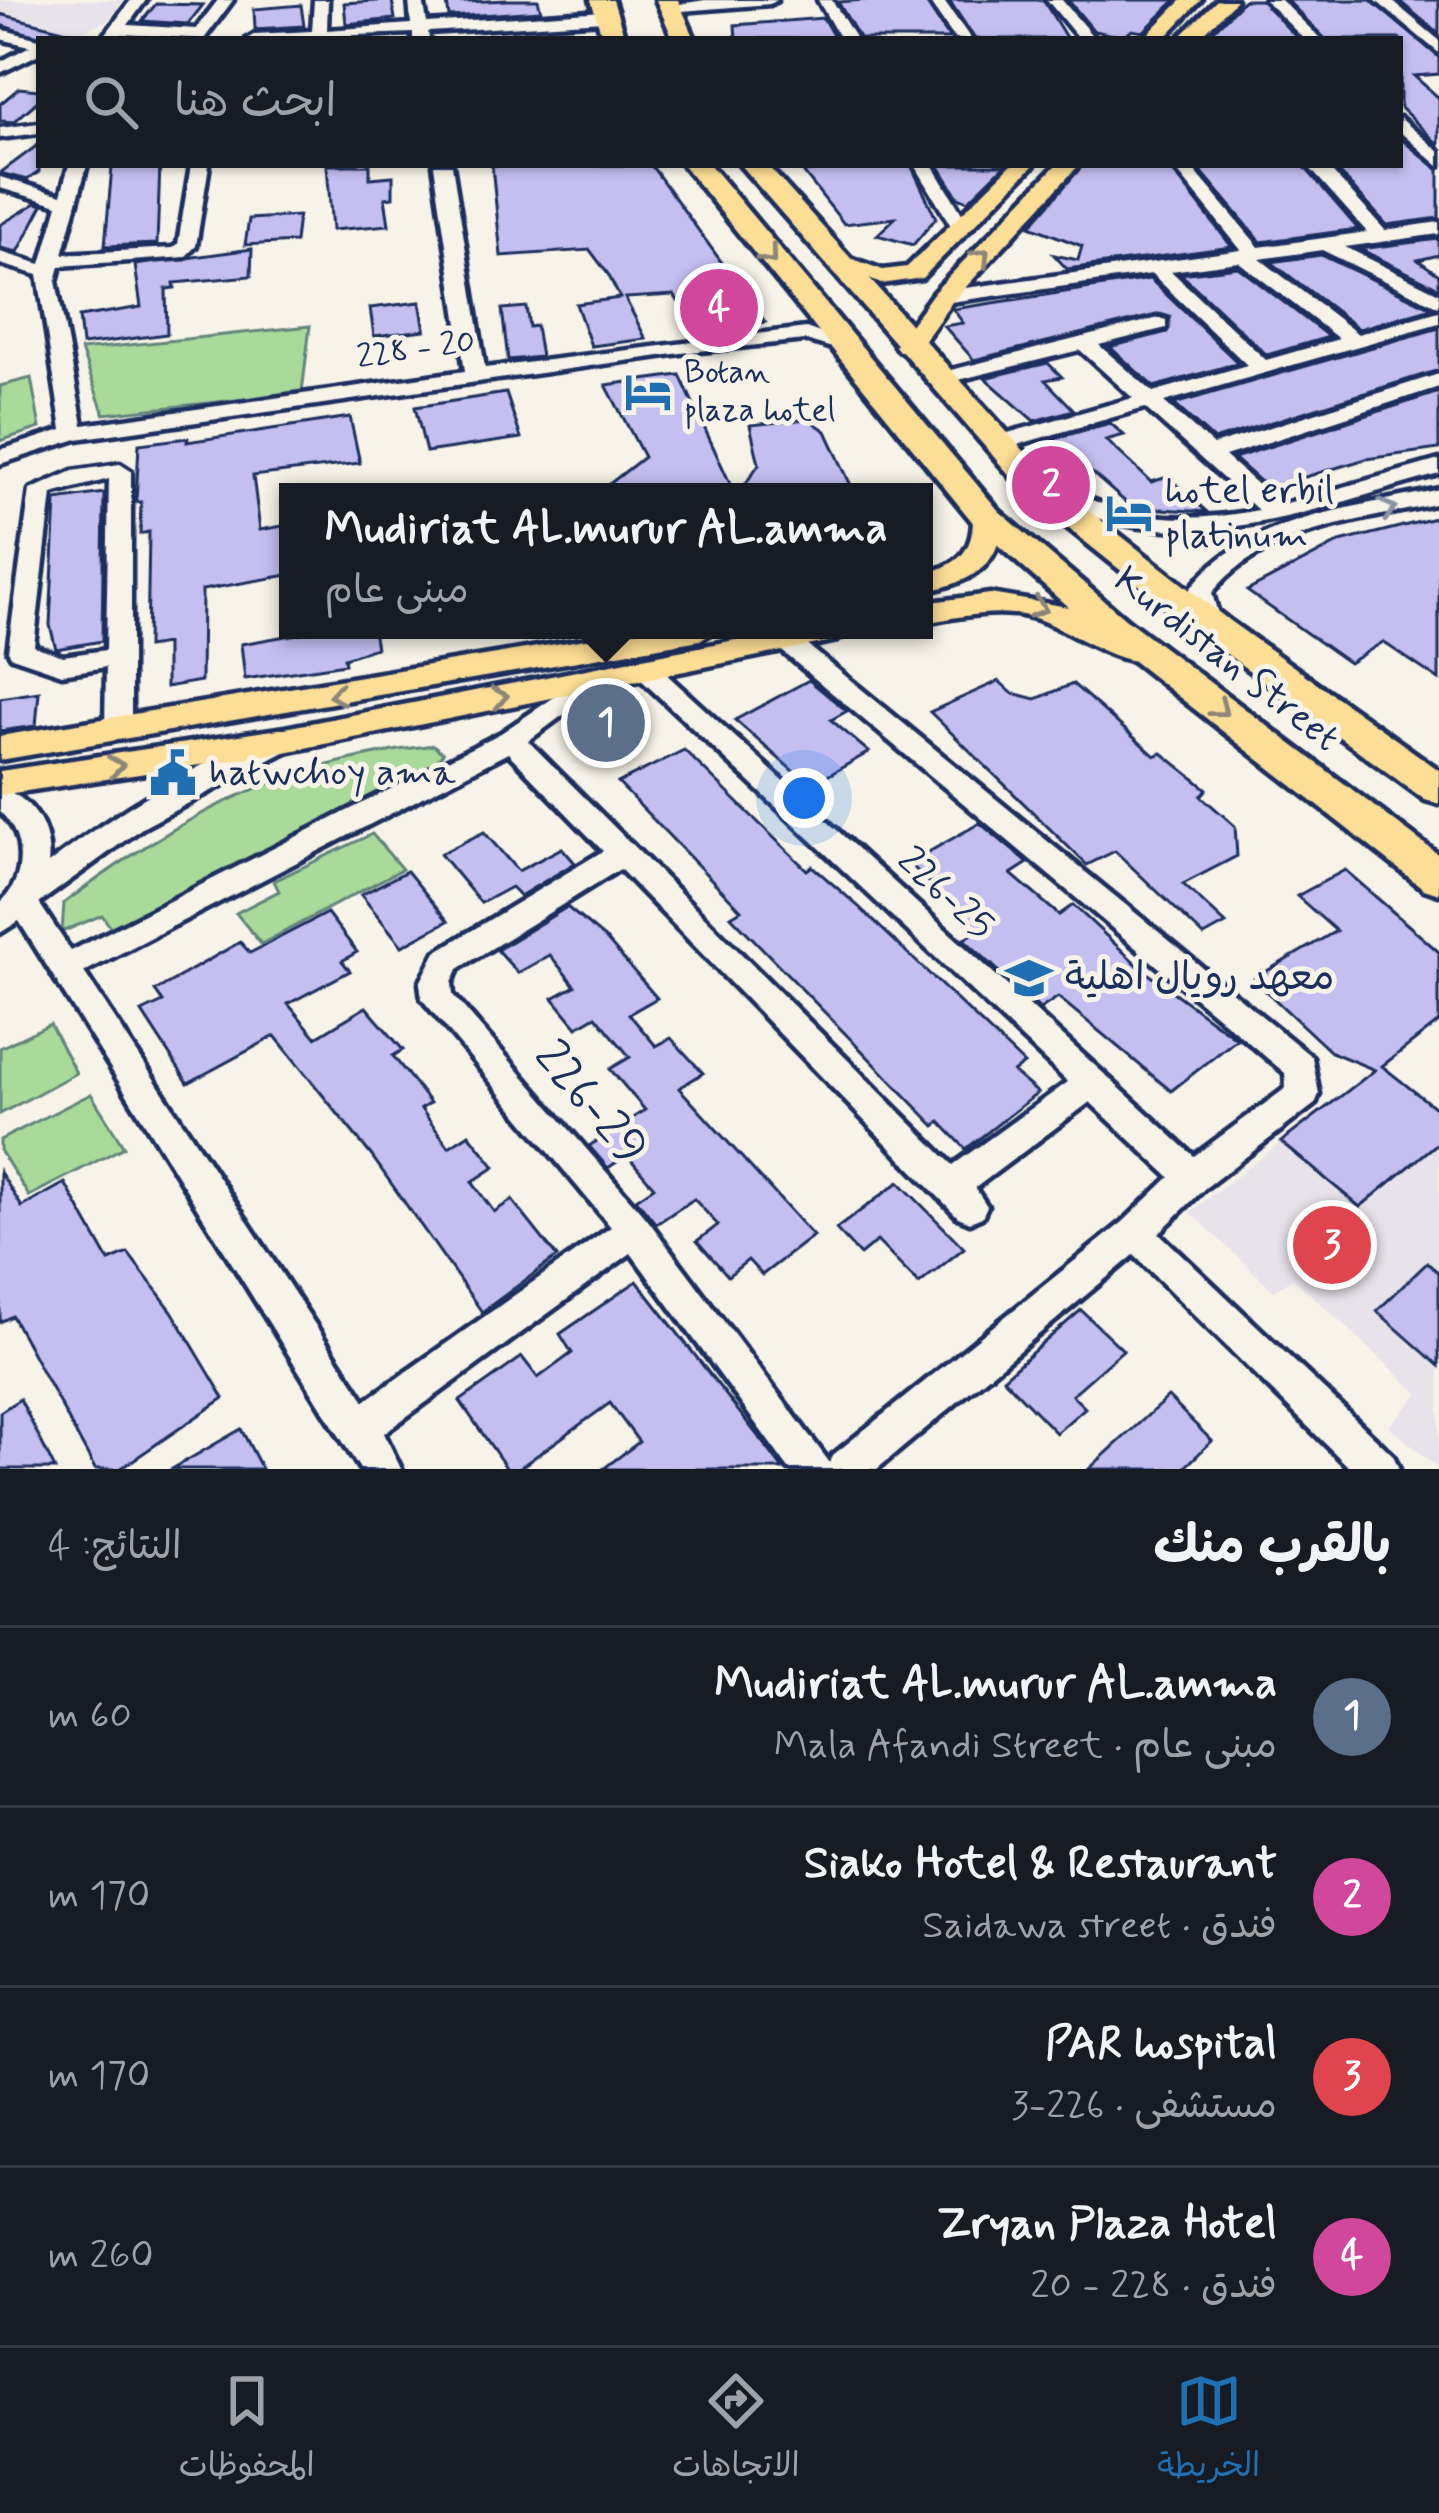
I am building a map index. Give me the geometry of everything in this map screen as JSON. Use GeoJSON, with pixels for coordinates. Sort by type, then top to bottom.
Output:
{"type":"FeatureCollection","features":[{"type":"Feature","properties":{"kind":"highway"},"geometry":{"type":"LineString","coordinates":[[625,0],[636,36]]}},
{"type":"Feature","properties":{"kind":"highway"},"geometry":{"type":"LineString","coordinates":[[645,0],[660,36]]}},
{"type":"Feature","properties":{"kind":"highway"},"geometry":{"type":"LineString","coordinates":[[668,3],[683,36]]}},
{"type":"Feature","properties":{"kind":"highway","name":"Kurdistan Street"},"geometry":{"type":"LineString","coordinates":[[698,168],[988,518],[1162,665],[1439,878]]}},
{"type":"Feature","properties":{"kind":"highway","name":"Kurdistan Street"},"geometry":{"type":"LineString","coordinates":[[755,168],[908,346],[1039,488],[1207,621],[1439,790]]}},
{"type":"Feature","properties":{"kind":"main road"},"geometry":{"type":"LineString","coordinates":[[1156,36],[1192,0]]}},
{"type":"Feature","properties":{"kind":"main road"},"geometry":{"type":"LineString","coordinates":[[1195,36],[1227,0]]}},
{"type":"Feature","properties":{"kind":"main road"},"geometry":{"type":"LineString","coordinates":[[836,260],[874,275],[908,275],[1020,168]]}},
{"type":"Feature","properties":{"kind":"main road"},"geometry":{"type":"LineString","coordinates":[[908,346],[943,296],[1065,168]]}},
{"type":"Feature","properties":{"kind":"main road"},"geometry":{"type":"LineString","coordinates":[[933,581],[956,576],[978,563],[988,546],[988,518]]}},
{"type":"Feature","properties":{"kind":"main road"},"geometry":{"type":"LineString","coordinates":[[933,611],[1000,600],[1036,605],[1162,665]]}},
{"type":"Feature","properties":{"kind":"main road"},"geometry":{"type":"LineString","coordinates":[[0,748],[702,639],[789,639]]}},
{"type":"Feature","properties":{"kind":"main road"},"geometry":{"type":"LineString","coordinates":[[0,783],[285,740],[596,678],[644,668],[702,639]]}},
{"type":"Feature","properties":{"kind":"street"},"geometry":{"type":"LineString","coordinates":[[114,34],[139,0]]}},
{"type":"Feature","properties":{"kind":"street"},"geometry":{"type":"LineString","coordinates":[[114,34],[198,36],[230,0]]}},
{"type":"Feature","properties":{"kind":"street"},"geometry":{"type":"LineString","coordinates":[[230,0],[239,36]]}},
{"type":"Feature","properties":{"kind":"street"},"geometry":{"type":"LineString","coordinates":[[319,35],[321,0]]}},
{"type":"Feature","properties":{"kind":"street"},"geometry":{"type":"LineString","coordinates":[[416,0],[420,34]]}},
{"type":"Feature","properties":{"kind":"street"},"geometry":{"type":"LineString","coordinates":[[668,3],[770,0]]}},
{"type":"Feature","properties":{"kind":"street"},"geometry":{"type":"LineString","coordinates":[[825,0],[846,36]]}},
{"type":"Feature","properties":{"kind":"street"},"geometry":{"type":"LineString","coordinates":[[935,0],[961,36]]}},
{"type":"Feature","properties":{"kind":"street"},"geometry":{"type":"LineString","coordinates":[[1054,0],[1084,36]]}},
{"type":"Feature","properties":{"kind":"street"},"geometry":{"type":"LineString","coordinates":[[1272,0],[1309,36]]}},
{"type":"Feature","properties":{"kind":"street"},"geometry":{"type":"LineString","coordinates":[[1382,0],[1439,48]]}},
{"type":"Feature","properties":{"kind":"street"},"geometry":{"type":"LineString","coordinates":[[303,36],[420,34],[603,8]]}},
{"type":"Feature","properties":{"kind":"street"},"geometry":{"type":"LineString","coordinates":[[0,34],[36,45]]}},
{"type":"Feature","properties":{"kind":"street"},"geometry":{"type":"LineString","coordinates":[[0,68],[36,48]]}},
{"type":"Feature","properties":{"kind":"street"},"geometry":{"type":"LineString","coordinates":[[1403,126],[1439,161]]}},
{"type":"Feature","properties":{"kind":"street"},"geometry":{"type":"LineString","coordinates":[[0,133],[36,128]]}},
{"type":"Feature","properties":{"kind":"street"},"geometry":{"type":"LineString","coordinates":[[74,433],[48,267],[77,168]]}},
{"type":"Feature","properties":{"kind":"street"},"geometry":{"type":"LineString","coordinates":[[0,258],[48,267],[178,253],[187,246],[200,168]]}},
{"type":"Feature","properties":{"kind":"street"},"geometry":{"type":"LineString","coordinates":[[443,168],[476,375]]}},
{"type":"Feature","properties":{"kind":"street"},"geometry":{"type":"LineString","coordinates":[[926,168],[962,227]]}},
{"type":"Feature","properties":{"kind":"street"},"geometry":{"type":"LineString","coordinates":[[1183,168],[1250,255],[1356,342]]}},
{"type":"Feature","properties":{"kind":"street"},"geometry":{"type":"LineString","coordinates":[[1319,168],[1381,237]]}},
{"type":"Feature","properties":{"kind":"street"},"geometry":{"type":"LineString","coordinates":[[0,182],[66,202]]}},
{"type":"Feature","properties":{"kind":"street"},"geometry":{"type":"LineString","coordinates":[[943,296],[1439,228]]}},
{"type":"Feature","properties":{"kind":"street"},"geometry":{"type":"LineString","coordinates":[[1327,245],[1439,301]]}},
{"type":"Feature","properties":{"kind":"street"},"geometry":{"type":"LineString","coordinates":[[1156,267],[1263,369]]}},
{"type":"Feature","properties":{"kind":"street"},"geometry":{"type":"LineString","coordinates":[[998,443],[1439,317]]}},
{"type":"Feature","properties":{"kind":"street"},"geometry":{"type":"LineString","coordinates":[[938,379],[1159,323]]}},
{"type":"Feature","properties":{"kind":"street","name":"228 - 20"},"geometry":{"type":"LineString","coordinates":[[0,457],[74,433],[476,375],[796,335],[821,335],[843,345]]}},
{"type":"Feature","properties":{"kind":"street"},"geometry":{"type":"LineString","coordinates":[[1085,343],[1209,454],[1281,538]]}},
{"type":"Feature","properties":{"kind":"street"},"geometry":{"type":"LineString","coordinates":[[1209,454],[1439,380]]}},
{"type":"Feature","properties":{"kind":"street"},"geometry":{"type":"LineString","coordinates":[[1039,488],[1112,514],[1167,525],[1263,512],[1439,467]]}},
{"type":"Feature","properties":{"kind":"street"},"geometry":{"type":"LineString","coordinates":[[118,657],[62,665],[21,651],[41,490],[81,476],[120,471],[118,730]]}},
{"type":"Feature","properties":{"kind":"street"},"geometry":{"type":"LineString","coordinates":[[1207,621],[1200,592],[1226,558],[1281,538],[1439,496]]}},
{"type":"Feature","properties":{"kind":"street"},"geometry":{"type":"LineString","coordinates":[[784,640],[1301,1067],[1303,1094],[1192,1177],[1135,1233],[847,1469]]}},
{"type":"Feature","properties":{"kind":"street","name":"226-25"},"geometry":{"type":"LineString","coordinates":[[644,668],[1192,1177]]}},
{"type":"Feature","properties":{"kind":"street"},"geometry":{"type":"LineString","coordinates":[[65,968],[511,740],[596,678]]}},
{"type":"Feature","properties":{"kind":"street"},"geometry":{"type":"LineString","coordinates":[[11,911],[78,853],[181,788],[285,740]]}},
{"type":"Feature","properties":{"kind":"street"},"geometry":{"type":"LineString","coordinates":[[511,740],[960,1196],[1091,1083]]}},
{"type":"Feature","properties":{"kind":"street"},"geometry":{"type":"LineString","coordinates":[[0,798],[20,810],[37,846],[37,865],[11,911]]}},
{"type":"Feature","properties":{"kind":"street","name":"226-29"},"geometry":{"type":"LineString","coordinates":[[622,853],[447,961],[436,983],[438,999],[635,1230],[813,1469]]}},
{"type":"Feature","properties":{"kind":"street"},"geometry":{"type":"LineString","coordinates":[[11,911],[65,968],[360,1426],[381,1469]]}},
{"type":"Feature","properties":{"kind":"street"},"geometry":{"type":"LineString","coordinates":[[360,1426],[635,1230]]}},
{"type":"Feature","properties":{"kind":"street"},"geometry":{"type":"LineString","coordinates":[[1135,1233],[1378,1469]]}},
{"type":"Feature","properties":{"kind":"shaded area"},"geometry":{"type":"Polygon","coordinates":[[[0,0],[124,0],[109,20],[71,36],[0,27],[0,0]]]}},
{"type":"Feature","properties":{"kind":"shaded area"},"geometry":{"type":"Polygon","coordinates":[[[1381,1065],[1439,1111],[1439,1469],[1389,1426],[1419,1394],[1293,1278],[1274,1291],[1190,1212],[1381,1065]]]}},
{"type":"Feature","properties":{"kind":"green space"},"geometry":{"type":"Polygon","coordinates":[[[310,326],[302,393],[104,414],[81,350],[310,326]]]}},
{"type":"Feature","properties":{"kind":"green space"},"geometry":{"type":"Polygon","coordinates":[[[31,378],[40,428],[0,441],[0,386],[31,378]]]}},
{"type":"Feature","properties":{"kind":"green space"},"geometry":{"type":"Polygon","coordinates":[[[433,745],[443,753],[432,768],[114,932],[102,915],[62,932],[64,903],[195,817],[280,779],[326,765],[433,745]]]}},
{"type":"Feature","properties":{"kind":"green space"},"geometry":{"type":"Polygon","coordinates":[[[372,834],[402,869],[261,944],[236,913],[279,891],[274,881],[372,834]]]}},
{"type":"Feature","properties":{"kind":"green space"},"geometry":{"type":"Polygon","coordinates":[[[50,1024],[76,1073],[0,1114],[0,1048],[50,1024]]]}},
{"type":"Feature","properties":{"kind":"green space"},"geometry":{"type":"Polygon","coordinates":[[[91,1094],[124,1147],[29,1196],[0,1150],[0,1140],[91,1094]]]}},
{"type":"Feature","properties":{"kind":"building"},"geometry":{"type":"Polygon","coordinates":[[[392,0],[395,19],[346,24],[344,3],[392,0]]]}},
{"type":"Feature","properties":{"kind":"building"},"geometry":{"type":"Polygon","coordinates":[[[538,0],[541,11],[449,17],[447,3],[538,0]]]}},
{"type":"Feature","properties":{"kind":"building"},"geometry":{"type":"Polygon","coordinates":[[[924,0],[948,36],[858,36],[838,2],[924,0]]]}},
{"type":"Feature","properties":{"kind":"building"},"geometry":{"type":"Polygon","coordinates":[[[949,0],[1043,0],[1065,36],[973,36],[949,0]]]}},
{"type":"Feature","properties":{"kind":"building"},"geometry":{"type":"Polygon","coordinates":[[[1068,0],[1176,0],[1143,32],[1132,30],[1119,36],[1094,31],[1068,0]]]}},
{"type":"Feature","properties":{"kind":"building"},"geometry":{"type":"Polygon","coordinates":[[[1244,0],[1261,0],[1295,36],[1208,36],[1244,0]]]}},
{"type":"Feature","properties":{"kind":"building"},"geometry":{"type":"Polygon","coordinates":[[[1287,0],[1371,0],[1439,57],[1439,74],[1414,76],[1439,98],[1439,145],[1403,110],[1403,36],[1322,36],[1287,0]]]}},
{"type":"Feature","properties":{"kind":"building"},"geometry":{"type":"Polygon","coordinates":[[[1398,0],[1439,0],[1439,34],[1398,0]]]}},
{"type":"Feature","properties":{"kind":"building"},"geometry":{"type":"Polygon","coordinates":[[[156,4],[203,5],[188,24],[142,21],[156,4]]]}},
{"type":"Feature","properties":{"kind":"building"},"geometry":{"type":"Polygon","coordinates":[[[301,5],[304,26],[255,29],[254,9],[301,5]]]}},
{"type":"Feature","properties":{"kind":"building"},"geometry":{"type":"Polygon","coordinates":[[[0,14],[67,31],[36,36],[0,25],[0,14]]]}},
{"type":"Feature","properties":{"kind":"building"},"geometry":{"type":"Polygon","coordinates":[[[823,18],[833,36],[736,36],[735,25],[823,18]]]}},
{"type":"Feature","properties":{"kind":"building"},"geometry":{"type":"Polygon","coordinates":[[[19,88],[36,90],[36,103],[14,122],[0,121],[0,104],[19,88]]]}},
{"type":"Feature","properties":{"kind":"building"},"geometry":{"type":"Polygon","coordinates":[[[1403,140],[1439,170],[1439,218],[1387,225],[1335,168],[1403,168],[1403,140]]]}},
{"type":"Feature","properties":{"kind":"building"},"geometry":{"type":"Polygon","coordinates":[[[36,146],[39,172],[27,180],[0,173],[36,146]]]}},
{"type":"Feature","properties":{"kind":"building"},"geometry":{"type":"Polygon","coordinates":[[[112,168],[160,168],[157,244],[105,246],[112,168]]]}},
{"type":"Feature","properties":{"kind":"building"},"geometry":{"type":"Polygon","coordinates":[[[327,168],[370,168],[370,178],[393,176],[393,197],[385,198],[389,225],[332,230],[327,168]]]}},
{"type":"Feature","properties":{"kind":"building"},"geometry":{"type":"Polygon","coordinates":[[[492,168],[653,168],[765,322],[700,334],[674,295],[625,298],[646,339],[591,346],[576,304],[620,298],[590,250],[501,256],[492,168]]]}},
{"type":"Feature","properties":{"kind":"building"},"geometry":{"type":"Polygon","coordinates":[[[912,168],[936,218],[913,245],[877,235],[895,218],[844,224],[803,172],[912,168]]]}},
{"type":"Feature","properties":{"kind":"building"},"geometry":{"type":"Polygon","coordinates":[[[940,168],[1002,168],[968,201],[958,197],[940,168]]]}},
{"type":"Feature","properties":{"kind":"building"},"geometry":{"type":"Polygon","coordinates":[[[1080,168],[1170,168],[1232,247],[1067,269],[1054,255],[1078,260],[1082,246],[1030,226],[1080,168]]]}},
{"type":"Feature","properties":{"kind":"building"},"geometry":{"type":"Polygon","coordinates":[[[1199,168],[1306,168],[1358,229],[1261,242],[1199,168]]]}},
{"type":"Feature","properties":{"kind":"building"},"geometry":{"type":"Polygon","coordinates":[[[36,203],[43,205],[18,252],[0,248],[0,225],[36,203]]]}},
{"type":"Feature","properties":{"kind":"building"},"geometry":{"type":"Polygon","coordinates":[[[298,216],[295,242],[245,245],[249,219],[298,216]]]}},
{"type":"Feature","properties":{"kind":"building"},"geometry":{"type":"Polygon","coordinates":[[[1439,239],[1439,255],[1418,260],[1439,275],[1439,288],[1360,249],[1439,239]]]}},
{"type":"Feature","properties":{"kind":"building"},"geometry":{"type":"Polygon","coordinates":[[[252,249],[251,276],[174,283],[175,288],[166,289],[167,334],[82,345],[79,317],[141,307],[135,265],[252,249]]]}},
{"type":"Feature","properties":{"kind":"building"},"geometry":{"type":"Polygon","coordinates":[[[1321,255],[1432,308],[1359,329],[1271,262],[1321,255]]]}},
{"type":"Feature","properties":{"kind":"building"},"geometry":{"type":"Polygon","coordinates":[[[1238,267],[1329,337],[1267,355],[1181,274],[1238,267]]]}},
{"type":"Feature","properties":{"kind":"building"},"geometry":{"type":"Polygon","coordinates":[[[1150,279],[1238,363],[1154,387],[1110,347],[1167,332],[1170,317],[1160,314],[974,360],[944,326],[963,323],[953,309],[1150,279]]]}},
{"type":"Feature","properties":{"kind":"building"},"geometry":{"type":"Polygon","coordinates":[[[420,302],[425,330],[374,336],[370,308],[420,302]]]}},
{"type":"Feature","properties":{"kind":"building"},"geometry":{"type":"Polygon","coordinates":[[[526,307],[529,327],[536,326],[541,357],[508,360],[502,309],[526,307]]]}},
{"type":"Feature","properties":{"kind":"building"},"geometry":{"type":"Polygon","coordinates":[[[1439,328],[1439,370],[1214,440],[1174,404],[1439,328]]]}},
{"type":"Feature","properties":{"kind":"building"},"geometry":{"type":"Polygon","coordinates":[[[1048,363],[1062,377],[1045,380],[1074,410],[1034,421],[985,378],[1048,363]]]}},
{"type":"Feature","properties":{"kind":"building"},"geometry":{"type":"Polygon","coordinates":[[[680,375],[730,483],[611,483],[644,457],[606,385],[680,375]]]}},
{"type":"Feature","properties":{"kind":"building"},"geometry":{"type":"Polygon","coordinates":[[[1439,392],[1439,449],[1366,459],[1268,488],[1234,458],[1439,392]]]}},
{"type":"Feature","properties":{"kind":"building"},"geometry":{"type":"Polygon","coordinates":[[[506,393],[521,438],[426,452],[415,407],[506,393]]]}},
{"type":"Feature","properties":{"kind":"building"},"geometry":{"type":"Polygon","coordinates":[[[350,417],[360,463],[253,476],[260,530],[279,527],[279,577],[202,590],[201,681],[166,687],[166,644],[147,647],[149,532],[140,534],[141,502],[136,502],[139,444],[188,438],[187,442],[350,417]]]}},
{"type":"Feature","properties":{"kind":"building"},"geometry":{"type":"Polygon","coordinates":[[[808,419],[826,431],[850,483],[746,483],[759,464],[750,425],[808,419]]]}},
{"type":"Feature","properties":{"kind":"building"},"geometry":{"type":"Polygon","coordinates":[[[1110,423],[1124,435],[1106,440],[1151,482],[1168,477],[1207,512],[1131,507],[1053,439],[1110,423]]]}},
{"type":"Feature","properties":{"kind":"building"},"geometry":{"type":"Polygon","coordinates":[[[104,493],[102,641],[56,649],[50,625],[56,500],[104,493]]]}},
{"type":"Feature","properties":{"kind":"building"},"geometry":{"type":"Polygon","coordinates":[[[1439,517],[1439,680],[1383,642],[1349,663],[1247,591],[1340,542],[1439,517]]]}},
{"type":"Feature","properties":{"kind":"building"},"geometry":{"type":"Polygon","coordinates":[[[279,637],[374,639],[376,648],[344,658],[345,664],[245,679],[241,644],[279,637]]]}},
{"type":"Feature","properties":{"kind":"building"},"geometry":{"type":"Polygon","coordinates":[[[809,680],[847,711],[831,720],[869,752],[810,786],[735,720],[809,680]]]}},
{"type":"Feature","properties":{"kind":"building"},"geometry":{"type":"Polygon","coordinates":[[[999,681],[1012,693],[1036,699],[1073,684],[1155,756],[1162,753],[1207,789],[1201,796],[1235,826],[1237,856],[1183,884],[1226,924],[1204,936],[1115,851],[1087,865],[930,712],[999,681]]]}},
{"type":"Feature","properties":{"kind":"building"},"geometry":{"type":"Polygon","coordinates":[[[39,692],[36,726],[0,731],[0,698],[39,692]]]}},
{"type":"Feature","properties":{"kind":"building"},"geometry":{"type":"Polygon","coordinates":[[[684,750],[807,870],[812,866],[858,906],[1024,1064],[1013,1072],[1038,1093],[966,1149],[940,1122],[935,1126],[731,916],[741,910],[618,783],[684,750]]]}},
{"type":"Feature","properties":{"kind":"building"},"geometry":{"type":"Polygon","coordinates":[[[980,823],[1028,863],[1011,874],[1059,915],[1073,905],[1142,969],[1237,1039],[1171,1091],[1058,997],[1040,1009],[964,939],[979,930],[909,863],[980,823]]]}},
{"type":"Feature","properties":{"kind":"building"},"geometry":{"type":"Polygon","coordinates":[[[484,832],[518,871],[562,848],[575,863],[520,896],[511,887],[481,903],[440,854],[484,832]]]}},
{"type":"Feature","properties":{"kind":"building"},"geometry":{"type":"Polygon","coordinates":[[[1345,870],[1439,952],[1439,1022],[1382,1066],[1439,1111],[1439,1142],[1360,1207],[1281,1142],[1375,1070],[1331,1052],[1253,979],[1336,931],[1297,896],[1345,870]]]}},
{"type":"Feature","properties":{"kind":"building"},"geometry":{"type":"Polygon","coordinates":[[[407,871],[448,921],[402,946],[361,895],[407,871]]]}},
{"type":"Feature","properties":{"kind":"building"},"geometry":{"type":"Polygon","coordinates":[[[567,907],[607,940],[657,998],[629,1014],[656,1046],[671,1038],[703,1073],[679,1088],[813,1236],[762,1275],[748,1260],[728,1276],[697,1241],[718,1225],[694,1199],[656,1224],[636,1199],[654,1187],[627,1155],[608,1168],[589,1146],[645,1110],[610,1069],[630,1057],[596,1016],[577,1027],[553,998],[575,986],[550,955],[518,973],[497,950],[567,907]]]}},
{"type":"Feature","properties":{"kind":"building"},"geometry":{"type":"Polygon","coordinates":[[[327,913],[357,952],[342,961],[350,971],[288,1004],[316,1037],[366,1007],[403,1050],[393,1056],[430,1103],[421,1109],[449,1147],[469,1134],[495,1167],[472,1182],[494,1212],[512,1200],[557,1257],[482,1312],[371,1155],[275,1036],[188,1083],[142,1012],[163,1002],[155,991],[240,942],[250,953],[327,913]]]}},
{"type":"Feature","properties":{"kind":"building"},"geometry":{"type":"Polygon","coordinates":[[[0,1172],[22,1207],[65,1183],[109,1261],[128,1253],[172,1311],[224,1398],[120,1469],[95,1469],[12,1316],[0,1322],[0,1172]]]}},
{"type":"Feature","properties":{"kind":"building"},"geometry":{"type":"Polygon","coordinates":[[[899,1182],[964,1248],[919,1284],[877,1241],[860,1255],[836,1229],[899,1182]]]}},
{"type":"Feature","properties":{"kind":"building"},"geometry":{"type":"Polygon","coordinates":[[[1427,1263],[1439,1273],[1439,1366],[1377,1311],[1427,1263]]]}},
{"type":"Feature","properties":{"kind":"building"},"geometry":{"type":"Polygon","coordinates":[[[637,1281],[783,1469],[603,1469],[639,1442],[610,1403],[518,1469],[507,1469],[460,1401],[522,1357],[538,1378],[572,1353],[560,1334],[637,1281]]]}},
{"type":"Feature","properties":{"kind":"building"},"geometry":{"type":"Polygon","coordinates":[[[1081,1310],[1123,1350],[1072,1395],[1085,1408],[1056,1433],[1003,1378],[1081,1310]]]}},
{"type":"Feature","properties":{"kind":"building"},"geometry":{"type":"Polygon","coordinates":[[[1168,1397],[1212,1441],[1183,1469],[1089,1469],[1168,1397]]]}},
{"type":"Feature","properties":{"kind":"building"},"geometry":{"type":"Polygon","coordinates":[[[20,1399],[55,1469],[0,1469],[0,1412],[20,1399]]]}},
{"type":"Feature","properties":{"kind":"building"},"geometry":{"type":"Polygon","coordinates":[[[241,1429],[262,1469],[172,1469],[241,1429]]]}},
{"type":"Feature","properties":{"kind":"place","name":"Zryan Plaza Hotel"},"geometry":{"type":"Point","coordinates":[719,308]}},
{"type":"Feature","properties":{"kind":"place","name":"Botan plaza hotel"},"geometry":{"type":"Point","coordinates":[648,392]}},
{"type":"Feature","properties":{"kind":"place","name":"Siako Hotel & Restaurant"},"geometry":{"type":"Point","coordinates":[1051,485]}},
{"type":"Feature","properties":{"kind":"place","name":"hotel erbil platinum"},"geometry":{"type":"Point","coordinates":[1129,513]}},
{"type":"Feature","properties":{"kind":"place","name":"Mudiriat AL.murur AL.amma"},"geometry":{"type":"Point","coordinates":[606,723]}},
{"type":"Feature","properties":{"kind":"place","name":"hatwchoy ama"},"geometry":{"type":"Point","coordinates":[173,773]}},
{"type":"Feature","properties":{"kind":"place","name":"معهد رويال اهلية"},"geometry":{"type":"Point","coordinates":[1029,978]}},
{"type":"Feature","properties":{"kind":"place","name":"PAR hospital"},"geometry":{"type":"Point","coordinates":[1332,1245]}}]}
